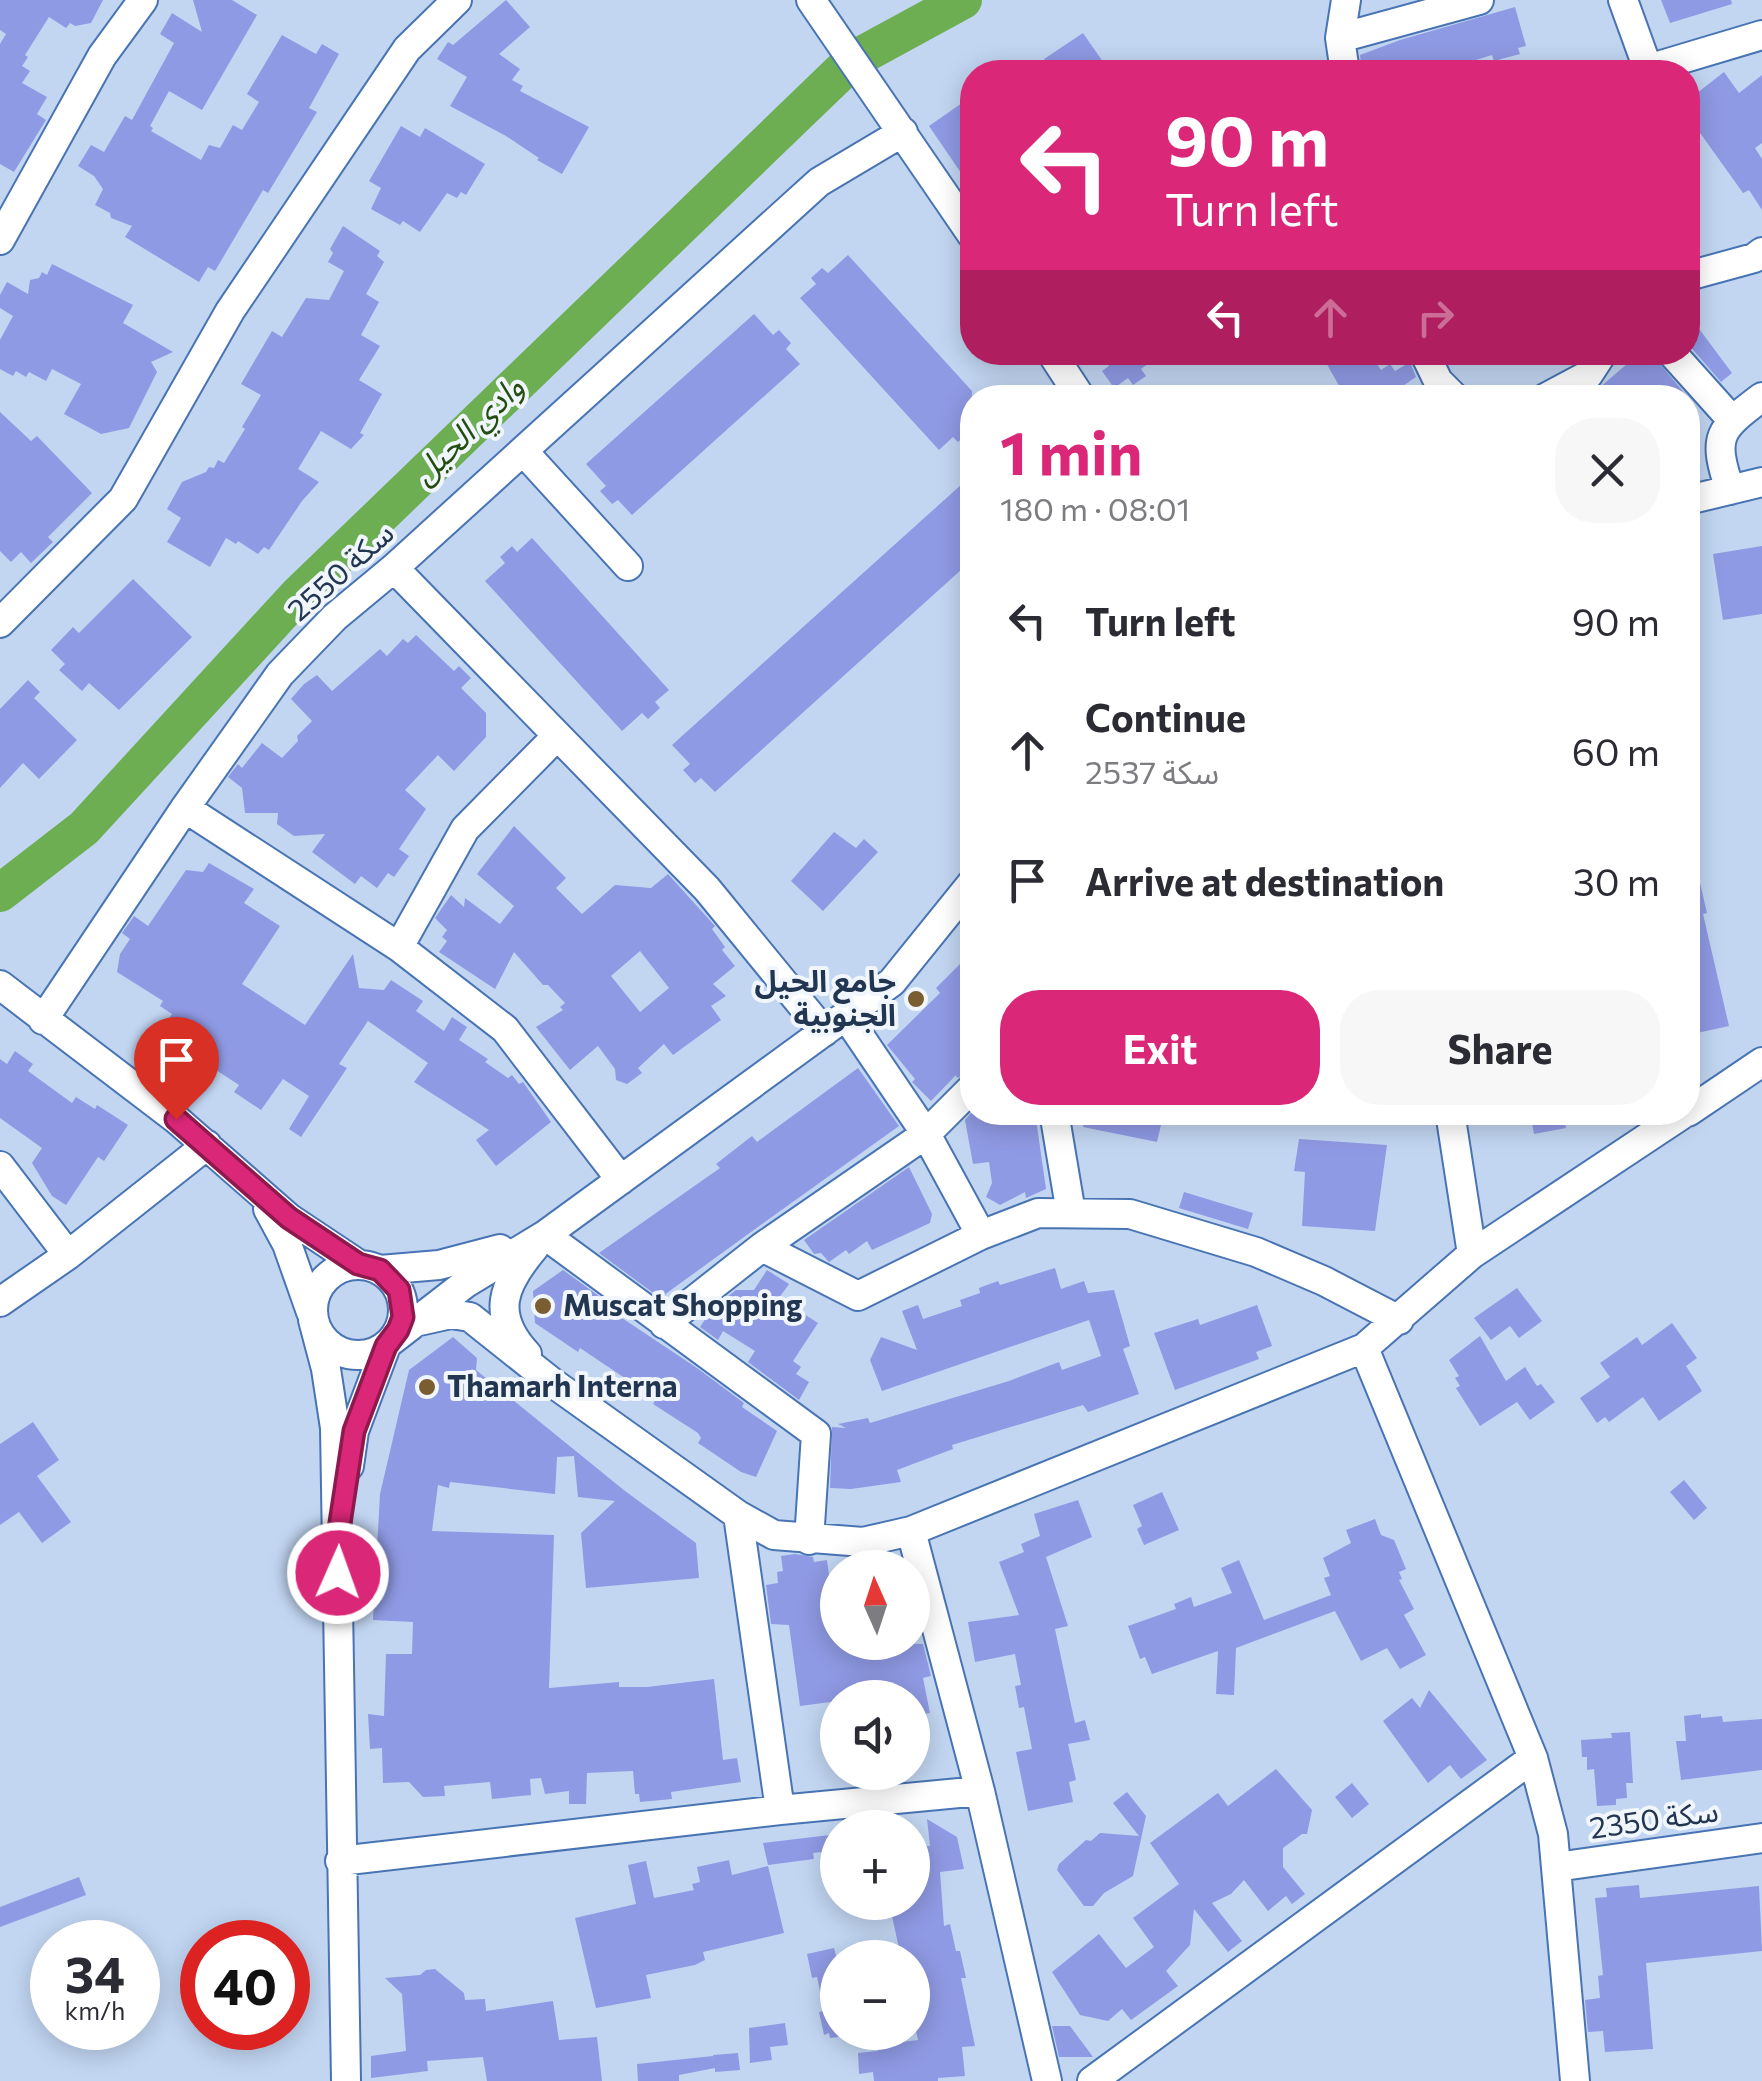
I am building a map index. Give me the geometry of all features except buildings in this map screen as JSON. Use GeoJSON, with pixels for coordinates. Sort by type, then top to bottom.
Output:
{"type":"FeatureCollection","features":[{"type":"Feature","properties":{"kind":"street"},"geometry":{"type":"LineString","coordinates":[[0,240],[102,56],[144,0]]}},
{"type":"Feature","properties":{"kind":"street"},"geometry":{"type":"LineString","coordinates":[[4,612],[124,499],[230,311],[407,50],[458,0]]}},
{"type":"Feature","properties":{"kind":"street"},"geometry":{"type":"LineString","coordinates":[[811,0],[960,218]]}},
{"type":"Feature","properties":{"kind":"street"},"geometry":{"type":"LineString","coordinates":[[1343,60],[1340,38],[1346,0]]}},
{"type":"Feature","properties":{"kind":"street"},"geometry":{"type":"LineString","coordinates":[[1340,38],[1479,0]]}},
{"type":"Feature","properties":{"kind":"street"},"geometry":{"type":"LineString","coordinates":[[1624,0],[1640,60]]}},
{"type":"Feature","properties":{"kind":"street"},"geometry":{"type":"LineString","coordinates":[[1679,60],[1762,35]]}},
{"type":"Feature","properties":{"kind":"street","name":"سكة 2550"},"geometry":{"type":"LineString","coordinates":[[44,1020],[280,674],[336,617],[819,182],[902,132]]}},
{"type":"Feature","properties":{"kind":"street"},"geometry":{"type":"LineString","coordinates":[[1700,273],[1754,258],[1762,252]]}},
{"type":"Feature","properties":{"kind":"street"},"geometry":{"type":"LineString","coordinates":[[1571,385],[1588,376],[1595,365]]}},
{"type":"Feature","properties":{"kind":"street"},"geometry":{"type":"LineString","coordinates":[[1683,365],[1732,420]]}},
{"type":"Feature","properties":{"kind":"street"},"geometry":{"type":"LineString","coordinates":[[1730,490],[1720,460],[1722,435],[1732,420],[1762,397]]}},
{"type":"Feature","properties":{"kind":"street"},"geometry":{"type":"LineString","coordinates":[[523,451],[628,566]]}},
{"type":"Feature","properties":{"kind":"street"},"geometry":{"type":"LineString","coordinates":[[1700,497],[1762,482]]}},
{"type":"Feature","properties":{"kind":"street"},"geometry":{"type":"LineString","coordinates":[[394,568],[835,1024],[926,1134],[981,1235]]}},
{"type":"Feature","properties":{"kind":"street"},"geometry":{"type":"LineString","coordinates":[[399,947],[466,830],[557,736]]}},
{"type":"Feature","properties":{"kind":"street"},"geometry":{"type":"LineString","coordinates":[[185,808],[399,947],[505,1030],[621,1180]]}},
{"type":"Feature","properties":{"kind":"street"},"geometry":{"type":"LineString","coordinates":[[254,1187],[287,1244],[318,1332],[336,1350],[361,1355],[388,1344],[492,1266],[545,1236],[892,982],[960,898]]}},
{"type":"Feature","properties":{"kind":"street"},"geometry":{"type":"LineString","coordinates":[[0,985],[208,1145],[307,1232],[369,1267],[399,1290],[403,1317],[388,1344],[354,1431],[338,1536]]}},
{"type":"Feature","properties":{"kind":"street"},"geometry":{"type":"LineString","coordinates":[[1700,1103],[1762,1062]]}},
{"type":"Feature","properties":{"kind":"street"},"geometry":{"type":"LineString","coordinates":[[664,1324],[762,1248],[926,1134],[960,1100]]}},
{"type":"Feature","properties":{"kind":"street"},"geometry":{"type":"LineString","coordinates":[[1056,1125],[1071,1214]]}},
{"type":"Feature","properties":{"kind":"street"},"geometry":{"type":"LineString","coordinates":[[1452,1125],[1472,1254]]}},
{"type":"Feature","properties":{"kind":"street"},"geometry":{"type":"LineString","coordinates":[[414,1322],[451,1314],[470,1317],[553,1383],[738,1514],[774,1535],[863,1542],[910,1531],[1364,1348],[1472,1254],[1667,1125]]}},
{"type":"Feature","properties":{"kind":"street"},"geometry":{"type":"LineString","coordinates":[[0,1302],[68,1255],[208,1145]]}},
{"type":"Feature","properties":{"kind":"street"},"geometry":{"type":"LineString","coordinates":[[0,1166],[68,1255]]}},
{"type":"Feature","properties":{"kind":"street"},"geometry":{"type":"LineString","coordinates":[[762,1248],[858,1296],[981,1235],[1038,1213],[1130,1214],[1256,1252],[1324,1281],[1399,1320]]}},
{"type":"Feature","properties":{"kind":"street"},"geometry":{"type":"LineString","coordinates":[[346,2081],[335,1428],[313,1318],[316,1291],[333,1271],[468,1259],[545,1236]]}},
{"type":"Feature","properties":{"kind":"street"},"geometry":{"type":"LineString","coordinates":[[545,1236],[816,1434],[809,1540]]}},
{"type":"Feature","properties":{"kind":"street"},"geometry":{"type":"LineString","coordinates":[[545,1236],[509,1279],[505,1306],[516,1343],[553,1383]]}},
{"type":"Feature","properties":{"kind":"street"},"geometry":{"type":"LineString","coordinates":[[1364,1348],[1533,1758],[1553,1834],[1575,2081]]}},
{"type":"Feature","properties":{"kind":"street"},"geometry":{"type":"LineString","coordinates":[[738,1514],[780,1810]]}},
{"type":"Feature","properties":{"kind":"street"},"geometry":{"type":"LineString","coordinates":[[910,1531],[980,1791],[1047,2081]]}},
{"type":"Feature","properties":{"kind":"street"},"geometry":{"type":"LineString","coordinates":[[1092,2081],[1533,1758]]}},
{"type":"Feature","properties":{"kind":"street"},"geometry":{"type":"LineString","coordinates":[[340,1861],[980,1791]]}},
{"type":"Feature","properties":{"kind":"street","name":"سكة 2350"},"geometry":{"type":"LineString","coordinates":[[1556,1867],[1762,1838]]}},
{"type":"Feature","properties":{"kind":"waterway","name":"وادي الحيل"},"geometry":{"type":"LineString","coordinates":[[0,893],[84,828],[297,596],[853,60],[963,0]]}},
{"type":"Feature","properties":{"kind":"place","name":"جامع الحيل الجنوبية"},"geometry":{"type":"Point","coordinates":[916,999]}},
{"type":"Feature","properties":{"kind":"place","name":"Muscat Shopping"},"geometry":{"type":"Point","coordinates":[543,1306]}},
{"type":"Feature","properties":{"kind":"place","name":"Thamarh Interna"},"geometry":{"type":"Point","coordinates":[427,1387]}},
{"type":"Feature","properties":{"kind":"route"},"geometry":{"type":"LineString","coordinates":[[176,1119],[289,1218],[358,1264],[380,1270],[399,1290],[403,1317],[386,1346],[354,1431],[338,1536],[338,1573]]}}]}
